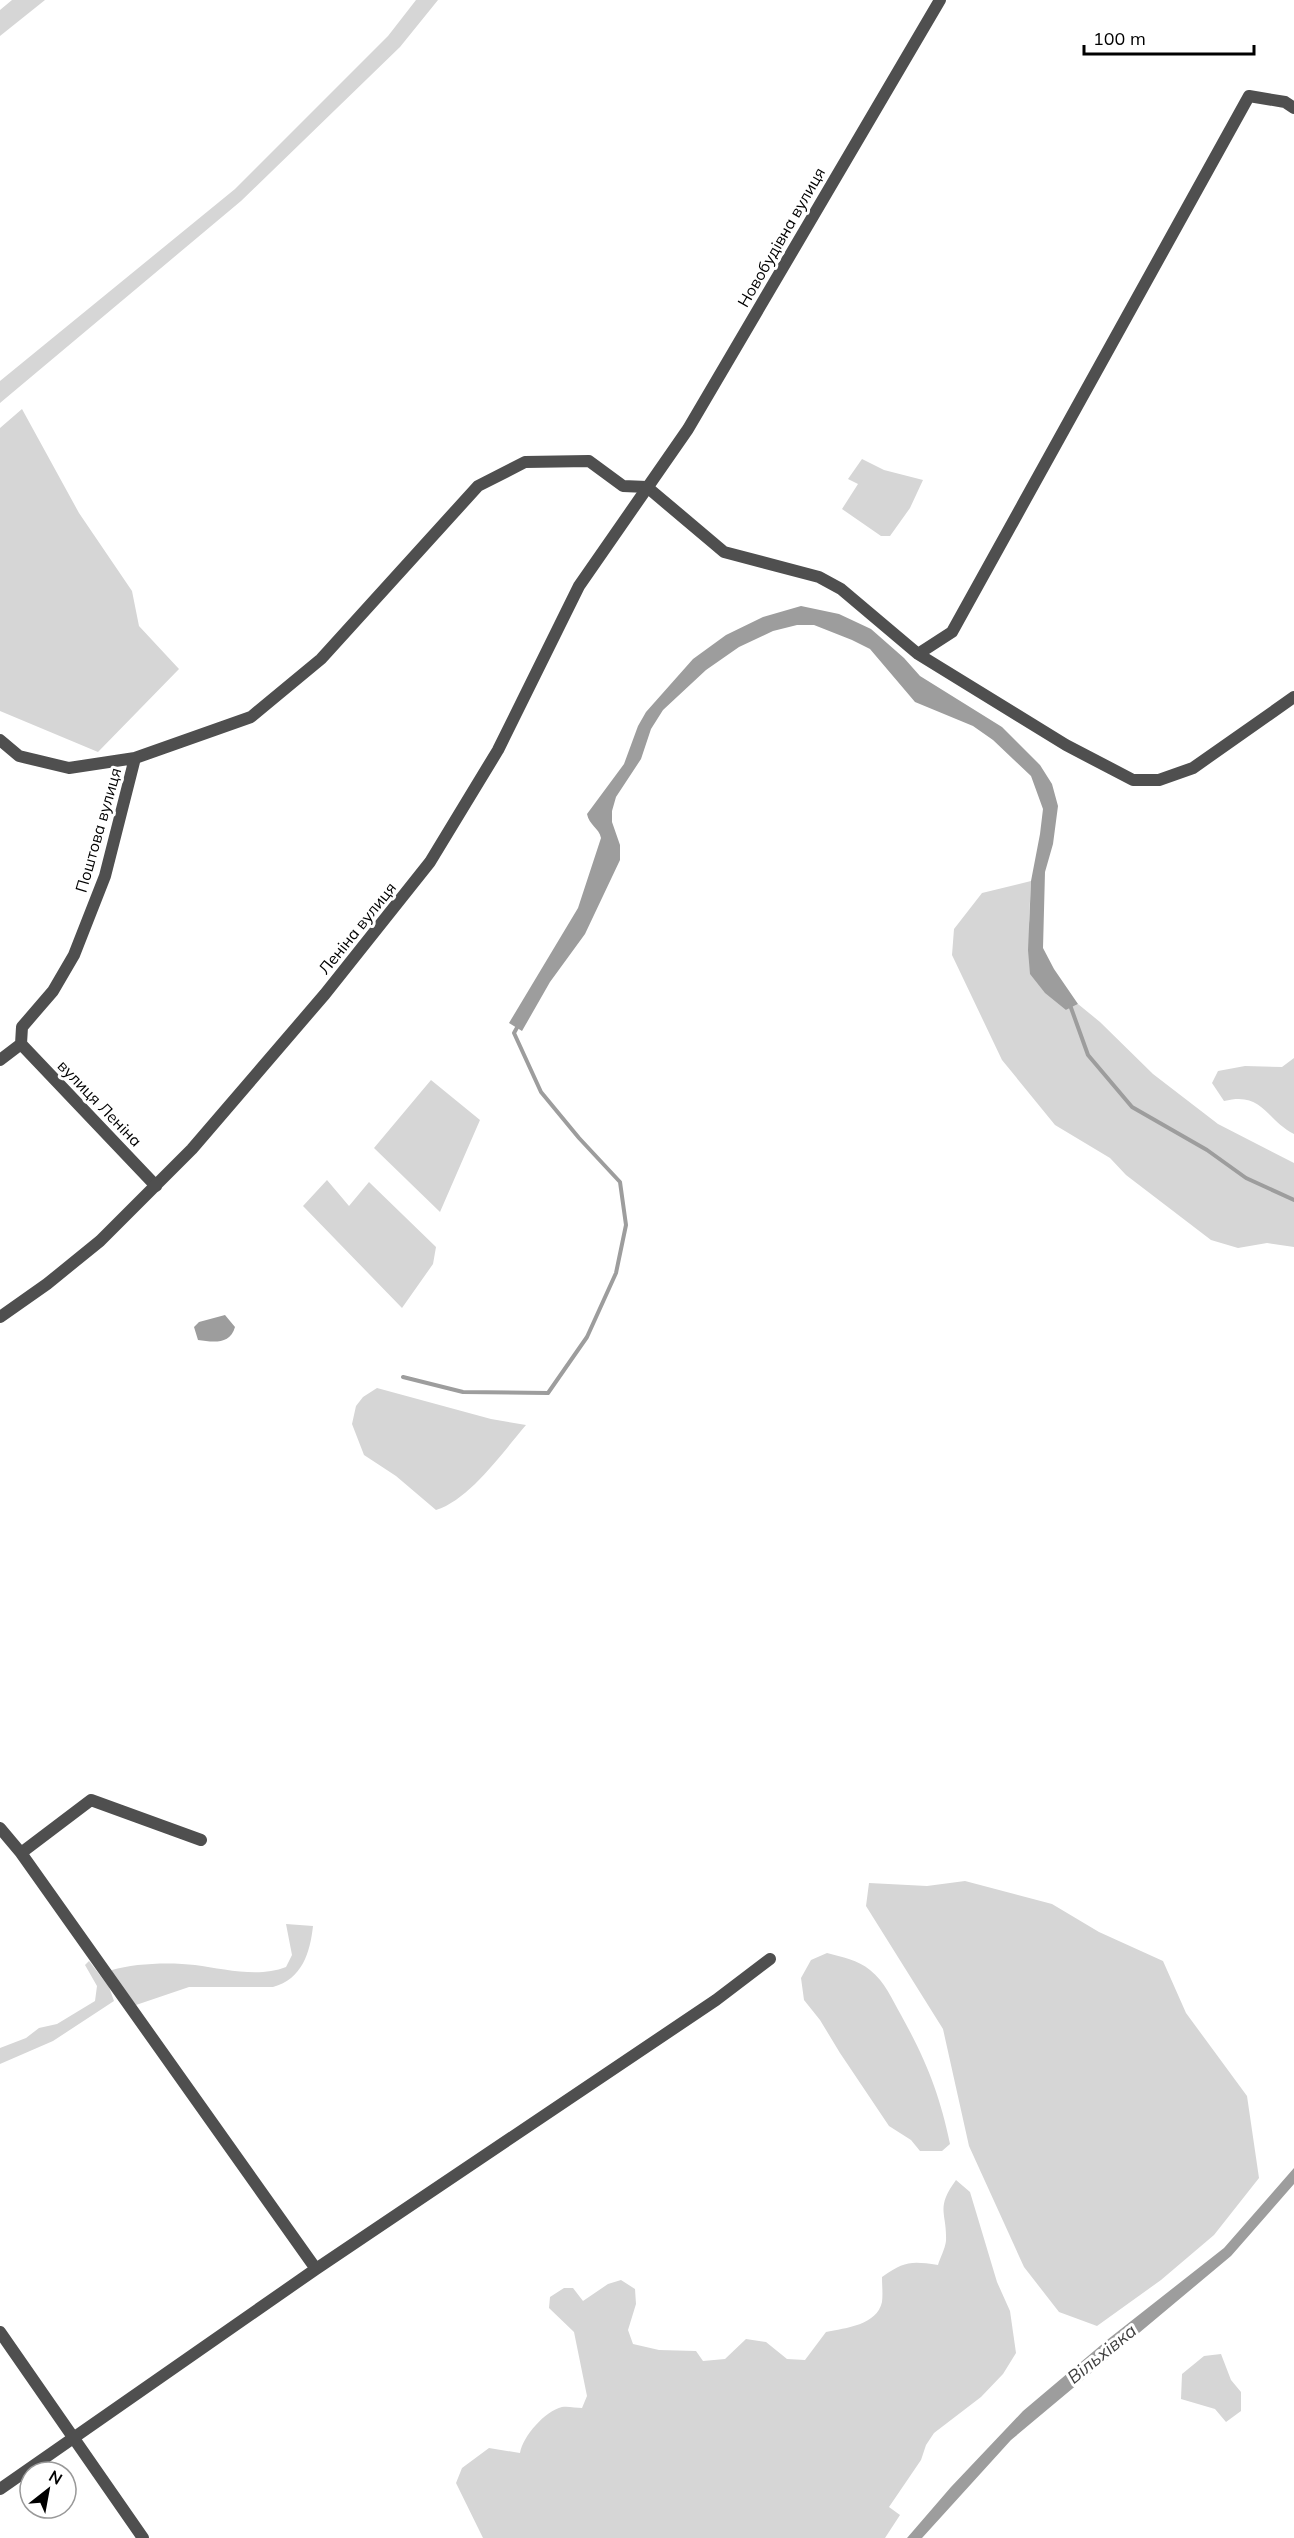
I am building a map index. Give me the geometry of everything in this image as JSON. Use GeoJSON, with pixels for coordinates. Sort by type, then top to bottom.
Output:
{"type":"FeatureCollection","features":[{"type":"Feature","properties":{"kind":"street","name":"Новобудівна вулиця"},"geometry":{"type":"LineString","coordinates":[[647,488],[688,429],[940,0]]}},
{"type":"Feature","properties":{"kind":"street"},"geometry":{"type":"LineString","coordinates":[[918,654],[952,632],[1249,96],[1285,102],[1294,108]]}},
{"type":"Feature","properties":{"kind":"street"},"geometry":{"type":"LineString","coordinates":[[0,740],[19,756],[69,768],[135,758],[251,717],[321,659],[478,486],[525,462],[589,461],[623,486],[647,488],[724,552],[819,577],[841,589],[918,654],[1066,745],[1133,780],[1159,780],[1193,768],[1294,698]]}},
{"type":"Feature","properties":{"kind":"street","name":"Леніна вулиця"},"geometry":{"type":"LineString","coordinates":[[0,1317],[47,1284],[100,1241],[192,1149],[318,1002],[430,862],[498,750],[579,586],[647,488]]}},
{"type":"Feature","properties":{"kind":"street","name":"Поштова вулиця"},"geometry":{"type":"LineString","coordinates":[[21,1044],[22,1027],[53,990],[74,955],[105,876],[135,758]]}},
{"type":"Feature","properties":{"kind":"street"},"geometry":{"type":"LineString","coordinates":[[0,1060],[21,1044]]}},
{"type":"Feature","properties":{"kind":"street","name":"вулиця Леніна"},"geometry":{"type":"LineString","coordinates":[[21,1044],[156,1186]]}},
{"type":"Feature","properties":{"kind":"street"},"geometry":{"type":"LineString","coordinates":[[21,1853],[91,1800],[201,1840]]}},
{"type":"Feature","properties":{"kind":"street"},"geometry":{"type":"LineString","coordinates":[[0,1828],[6,1845],[21,1853],[316,2269]]}},
{"type":"Feature","properties":{"kind":"street"},"geometry":{"type":"LineString","coordinates":[[0,2489],[316,2269],[716,2000],[770,1959]]}},
{"type":"Feature","properties":{"kind":"street"},"geometry":{"type":"LineString","coordinates":[[0,2332],[143,2538]]}},
{"type":"Feature","properties":{"kind":"shaded area"},"geometry":{"type":"Polygon","coordinates":[[[12,0],[45,0],[0,36],[0,10],[12,0]]]}},
{"type":"Feature","properties":{"kind":"shaded area"},"geometry":{"type":"Polygon","coordinates":[[[416,0],[438,0],[400,47],[241,201],[0,403],[0,381],[235,189],[388,36],[416,0]]]}},
{"type":"Feature","properties":{"kind":"shaded area"},"geometry":{"type":"Polygon","coordinates":[[[22,409],[79,513],[132,591],[139,626],[179,669],[98,752],[0,711],[0,428],[22,409]]]}},
{"type":"Feature","properties":{"kind":"shaded area"},"geometry":{"type":"Polygon","coordinates":[[[862,459],[884,470],[923,480],[910,508],[890,536],[881,536],[842,509],[858,484],[848,479],[862,459]]]}},
{"type":"Feature","properties":{"kind":"shaded area"},"geometry":{"type":"Polygon","coordinates":[[[1031,881],[1029,921],[1066,1010],[1078,1004],[1100,1022],[1153,1074],[1218,1124],[1294,1163],[1294,1247],[1267,1243],[1238,1248],[1211,1240],[1126,1175],[1110,1158],[1055,1125],[1002,1060],[952,955],[954,929],[982,893],[1031,881]]]}},
{"type":"Feature","properties":{"kind":"shaded area"},"geometry":{"type":"Polygon","coordinates":[[[1294,1058],[1294,1134],[1256,1103],[1237,1099],[1224,1101],[1212,1083],[1218,1071],[1245,1066],[1282,1067],[1294,1058]]]}},
{"type":"Feature","properties":{"kind":"shaded area"},"geometry":{"type":"Polygon","coordinates":[[[431,1080],[480,1120],[440,1212],[374,1148],[431,1080]]]}},
{"type":"Feature","properties":{"kind":"shaded area"},"geometry":{"type":"Polygon","coordinates":[[[327,1180],[349,1206],[369,1182],[436,1247],[433,1264],[402,1308],[303,1206],[327,1180]]]}},
{"type":"Feature","properties":{"kind":"shaded area"},"geometry":{"type":"Polygon","coordinates":[[[377,1388],[491,1419],[526,1425],[473,1486],[449,1504],[436,1510],[396,1476],[364,1455],[352,1424],[356,1406],[363,1397],[377,1388]]]}},
{"type":"Feature","properties":{"kind":"shaded area"},"geometry":{"type":"Polygon","coordinates":[[[965,1881],[1052,1904],[1099,1932],[1163,1961],[1186,2013],[1247,2096],[1259,2178],[1214,2235],[1161,2280],[1097,2326],[1059,2312],[1024,2267],[969,2146],[943,2029],[866,1906],[869,1883],[927,1886],[965,1881]]]}},
{"type":"Feature","properties":{"kind":"shaded area"},"geometry":{"type":"Polygon","coordinates":[[[286,1924],[313,1926],[310,1946],[298,1971],[291,1978],[273,1987],[189,1987],[136,2005],[112,1974],[112,1970],[121,1968],[164,1963],[241,1972],[276,1970],[286,1967],[292,1955],[286,1924]]]}},
{"type":"Feature","properties":{"kind":"shaded area"},"geometry":{"type":"Polygon","coordinates":[[[827,1953],[850,1959],[865,1967],[880,1980],[891,1997],[918,2047],[937,2094],[950,2144],[942,2151],[920,2151],[911,2140],[889,2126],[820,2020],[804,2000],[801,1978],[811,1960],[827,1953]]]}},
{"type":"Feature","properties":{"kind":"shaded area"},"geometry":{"type":"Polygon","coordinates":[[[89,1961],[109,1987],[114,2001],[53,2041],[0,2064],[0,2048],[26,2038],[39,2028],[57,2024],[95,2001],[97,1986],[85,1965],[89,1961]]]}},
{"type":"Feature","properties":{"kind":"shaded area"},"geometry":{"type":"Polygon","coordinates":[[[956,2180],[970,2192],[997,2282],[1010,2311],[1016,2353],[1003,2374],[981,2397],[934,2433],[926,2445],[921,2460],[889,2507],[900,2515],[885,2538],[483,2538],[456,2483],[462,2468],[489,2448],[520,2453],[530,2432],[549,2413],[562,2407],[582,2408],[587,2396],[574,2332],[549,2308],[550,2297],[564,2288],[573,2288],[583,2301],[608,2284],[621,2280],[635,2289],[636,2304],[628,2330],[633,2344],[659,2350],[696,2351],[703,2361],[725,2359],[746,2339],[766,2342],[787,2359],[805,2360],[826,2332],[860,2324],[874,2316],[882,2302],[882,2277],[903,2265],[921,2263],[938,2265],[946,2241],[944,2204],[956,2180]]]}},
{"type":"Feature","properties":{"kind":"shaded area"},"geometry":{"type":"Polygon","coordinates":[[[1221,2354],[1231,2380],[1241,2392],[1241,2411],[1226,2422],[1215,2409],[1181,2399],[1182,2374],[1204,2356],[1221,2354]]]}},
{"type":"Feature","properties":{"kind":"water"},"geometry":{"type":"Polygon","coordinates":[[[801,606],[839,614],[871,629],[904,658],[920,676],[1002,727],[1040,765],[1052,784],[1058,806],[1053,844],[1045,872],[1043,948],[1054,969],[1078,1004],[1066,1010],[1045,993],[1030,974],[1028,950],[1031,881],[1043,809],[1031,776],[993,740],[973,726],[915,702],[870,649],[814,625],[797,625],[773,631],[739,647],[706,670],[663,710],[651,729],[641,759],[616,797],[612,822],[620,845],[620,860],[585,934],[550,982],[522,1031],[509,1023],[578,908],[601,838],[587,814],[624,764],[638,726],[646,712],[693,659],[726,635],[763,617],[801,606]]]}},
{"type":"Feature","properties":{"kind":"water"},"geometry":{"type":"Polygon","coordinates":[[[225,1315],[235,1327],[229,1337],[220,1341],[198,1340],[194,1327],[199,1322],[225,1315]]]}},
{"type":"Feature","properties":{"kind":"water","name":"Вільхівка"},"geometry":{"type":"Polygon","coordinates":[[[1294,2168],[1294,2184],[1231,2256],[1011,2440],[922,2538],[907,2538],[951,2487],[1023,2411],[1107,2340],[1224,2248],[1294,2168]]]}},
{"type":"Feature","properties":{"kind":"waterway"},"geometry":{"type":"LineString","coordinates":[[1070,1005],[1088,1055],[1132,1107],[1207,1150],[1246,1178],[1294,1200]]}},
{"type":"Feature","properties":{"kind":"waterway"},"geometry":{"type":"LineString","coordinates":[[403,1377],[463,1392],[548,1393],[587,1337],[616,1273],[626,1225],[620,1182],[541,1092],[514,1033],[519,1024]]}}]}
